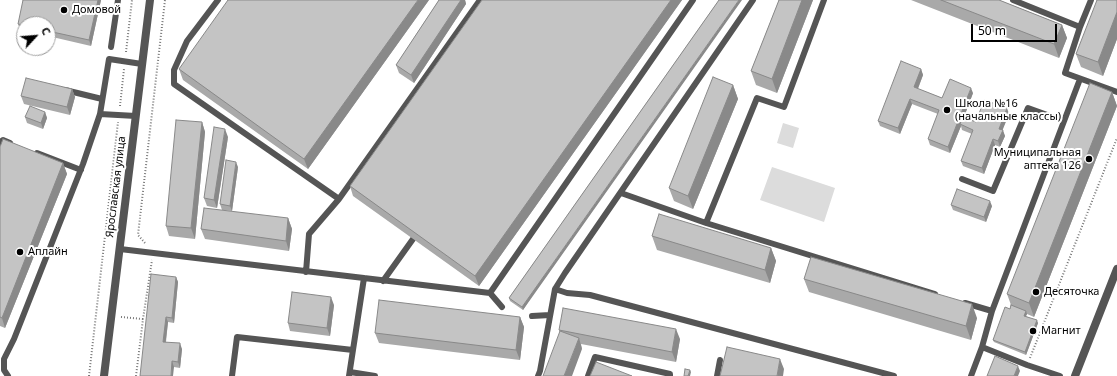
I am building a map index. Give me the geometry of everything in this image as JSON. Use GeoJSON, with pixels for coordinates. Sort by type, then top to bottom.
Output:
{"type":"FeatureCollection","features":[{"type":"Feature","properties":{"kind":"street","name":"Ярославская улица"},"geometry":{"type":"LineString","coordinates":[[104,376],[150,0]]}},
{"type":"Feature","properties":{"kind":"street"},"geometry":{"type":"LineString","coordinates":[[1075,376],[1117,269]]}},
{"type":"Feature","properties":{"kind":"lane"},"geometry":{"type":"LineString","coordinates":[[111,47],[118,0]]}},
{"type":"Feature","properties":{"kind":"lane"},"geometry":{"type":"LineString","coordinates":[[218,0],[188,42],[174,70],[174,84],[339,199]]}},
{"type":"Feature","properties":{"kind":"lane"},"geometry":{"type":"LineString","coordinates":[[306,272],[309,234],[339,199],[480,0]]}},
{"type":"Feature","properties":{"kind":"lane"},"geometry":{"type":"LineString","coordinates":[[490,293],[693,0]]}},
{"type":"Feature","properties":{"kind":"lane"},"geometry":{"type":"LineString","coordinates":[[538,376],[555,289],[753,0]]}},
{"type":"Feature","properties":{"kind":"lane"},"geometry":{"type":"LineString","coordinates":[[706,223],[757,98],[784,107],[824,0]]}},
{"type":"Feature","properties":{"kind":"lane"},"geometry":{"type":"LineString","coordinates":[[1013,0],[1080,28]]}},
{"type":"Feature","properties":{"kind":"lane"},"geometry":{"type":"LineString","coordinates":[[1092,0],[1080,28],[1065,73],[1117,92]]}},
{"type":"Feature","properties":{"kind":"lane"},"geometry":{"type":"LineString","coordinates":[[8,376],[4,370],[2,359],[14,339],[81,170],[100,114],[110,59],[142,64]]}},
{"type":"Feature","properties":{"kind":"lane"},"geometry":{"type":"LineString","coordinates":[[971,376],[982,348],[992,311],[1080,79]]}},
{"type":"Feature","properties":{"kind":"lane"},"geometry":{"type":"LineString","coordinates":[[56,88],[102,99]]}},
{"type":"Feature","properties":{"kind":"lane"},"geometry":{"type":"LineString","coordinates":[[962,180],[993,191],[1028,108],[1064,121]]}},
{"type":"Feature","properties":{"kind":"lane"},"geometry":{"type":"LineString","coordinates":[[100,114],[136,116]]}},
{"type":"Feature","properties":{"kind":"lane"},"geometry":{"type":"LineString","coordinates":[[0,142],[3,140],[17,146]]}},
{"type":"Feature","properties":{"kind":"lane"},"geometry":{"type":"LineString","coordinates":[[31,151],[81,170]]}},
{"type":"Feature","properties":{"kind":"lane"},"geometry":{"type":"LineString","coordinates":[[620,194],[706,223],[939,295]]}},
{"type":"Feature","properties":{"kind":"lane"},"geometry":{"type":"LineString","coordinates":[[383,280],[413,239]]}},
{"type":"Feature","properties":{"kind":"lane"},"geometry":{"type":"LineString","coordinates":[[120,249],[490,293],[502,307]]}},
{"type":"Feature","properties":{"kind":"lane"},"geometry":{"type":"LineString","coordinates":[[364,278],[350,374],[374,376]]}},
{"type":"Feature","properties":{"kind":"lane"},"geometry":{"type":"LineString","coordinates":[[555,289],[568,293],[590,295],[894,376]]}},
{"type":"Feature","properties":{"kind":"lane"},"geometry":{"type":"LineString","coordinates":[[962,302],[992,311]]}},
{"type":"Feature","properties":{"kind":"lane"},"geometry":{"type":"LineString","coordinates":[[532,316],[550,315]]}},
{"type":"Feature","properties":{"kind":"lane"},"geometry":{"type":"LineString","coordinates":[[232,376],[237,337],[353,350]]}},
{"type":"Feature","properties":{"kind":"lane"},"geometry":{"type":"LineString","coordinates":[[982,348],[1060,376]]}},
{"type":"Feature","properties":{"kind":"lane"},"geometry":{"type":"LineString","coordinates":[[588,376],[595,357],[670,374],[670,376]]}},
{"type":"Feature","properties":{"kind":"lane"},"geometry":{"type":"LineString","coordinates":[[716,376],[720,360]]}},
{"type":"Feature","properties":{"kind":"path"},"geometry":{"type":"LineString","coordinates":[[90,376],[132,0]]}},
{"type":"Feature","properties":{"kind":"path"},"geometry":{"type":"LineString","coordinates":[[136,376],[153,253],[138,235],[165,0]]}},
{"type":"Feature","properties":{"kind":"path"},"geometry":{"type":"LineString","coordinates":[[1027,365],[1117,138]]}},
{"type":"Feature","properties":{"kind":"shaded area"},"geometry":{"type":"Polygon","coordinates":[[[783,123],[799,128],[793,148],[777,143],[783,123]]]}},
{"type":"Feature","properties":{"kind":"shaded area"},"geometry":{"type":"Polygon","coordinates":[[[772,167],[835,188],[824,222],[760,200],[772,167]]]}},
{"type":"Feature","properties":{"kind":"building"},"geometry":{"type":"Polygon","coordinates":[[[23,0],[98,0],[89,40],[56,33],[56,16],[20,16],[23,0]]]}},
{"type":"Feature","properties":{"kind":"building"},"geometry":{"type":"Polygon","coordinates":[[[228,0],[418,0],[304,159],[179,69],[228,0]]]}},
{"type":"Feature","properties":{"kind":"building"},"geometry":{"type":"Polygon","coordinates":[[[439,0],[461,0],[411,75],[396,65],[439,0]]]}},
{"type":"Feature","properties":{"kind":"building"},"geometry":{"type":"Polygon","coordinates":[[[482,0],[671,0],[475,276],[350,186],[482,0]]]}},
{"type":"Feature","properties":{"kind":"building"},"geometry":{"type":"Polygon","coordinates":[[[719,0],[739,0],[522,307],[509,298],[719,0]]]}},
{"type":"Feature","properties":{"kind":"building"},"geometry":{"type":"Polygon","coordinates":[[[779,0],[802,0],[772,79],[751,71],[779,0]]]}},
{"type":"Feature","properties":{"kind":"building"},"geometry":{"type":"Polygon","coordinates":[[[941,0],[999,0],[1062,25],[1054,44],[941,0]]]}},
{"type":"Feature","properties":{"kind":"building"},"geometry":{"type":"Polygon","coordinates":[[[1097,0],[1117,0],[1117,12],[1098,62],[1076,54],[1097,0]]]}},
{"type":"Feature","properties":{"kind":"building","name":"Школа №16 (начальные классы)"},"geometry":{"type":"Polygon","coordinates":[[[901,61],[921,69],[914,87],[942,98],[950,79],[971,88],[948,147],[928,139],[939,110],[910,99],[898,128],[878,121],[901,61]]]}},
{"type":"Feature","properties":{"kind":"building"},"geometry":{"type":"Polygon","coordinates":[[[713,77],[733,85],[688,196],[669,188],[713,77]]]}},
{"type":"Feature","properties":{"kind":"building"},"geometry":{"type":"Polygon","coordinates":[[[26,78],[72,89],[67,107],[21,96],[26,78]]]}},
{"type":"Feature","properties":{"kind":"building"},"geometry":{"type":"Polygon","coordinates":[[[1090,83],[1112,92],[1029,303],[1007,294],[1090,83]]]}},
{"type":"Feature","properties":{"kind":"building"},"geometry":{"type":"Polygon","coordinates":[[[984,100],[1007,108],[999,129],[1003,130],[998,141],[993,139],[982,168],[961,161],[973,130],[960,124],[963,117],[976,122],[984,100]]]}},
{"type":"Feature","properties":{"kind":"building"},"geometry":{"type":"Polygon","coordinates":[[[30,106],[45,112],[41,123],[25,117],[30,106]]]}},
{"type":"Feature","properties":{"kind":"building"},"geometry":{"type":"Polygon","coordinates":[[[176,120],[202,122],[191,228],[166,226],[176,120]]]}},
{"type":"Feature","properties":{"kind":"building"},"geometry":{"type":"Polygon","coordinates":[[[214,127],[225,129],[214,200],[204,198],[214,127]]]}},
{"type":"Feature","properties":{"kind":"building"},"geometry":{"type":"Polygon","coordinates":[[[3,139],[63,163],[2,318],[0,317],[0,147],[3,139]]]}},
{"type":"Feature","properties":{"kind":"building"},"geometry":{"type":"Polygon","coordinates":[[[226,160],[236,162],[230,206],[220,204],[226,160]]]}},
{"type":"Feature","properties":{"kind":"building"},"geometry":{"type":"Polygon","coordinates":[[[957,189],[990,201],[984,217],[951,205],[957,189]]]}},
{"type":"Feature","properties":{"kind":"building"},"geometry":{"type":"Polygon","coordinates":[[[204,208],[288,218],[286,241],[201,229],[204,208]]]}},
{"type":"Feature","properties":{"kind":"building"},"geometry":{"type":"Polygon","coordinates":[[[659,214],[771,248],[765,270],[652,236],[659,214]]]}},
{"type":"Feature","properties":{"kind":"building"},"geometry":{"type":"Polygon","coordinates":[[[811,257],[972,304],[966,326],[804,279],[811,257]]]}},
{"type":"Feature","properties":{"kind":"building"},"geometry":{"type":"Polygon","coordinates":[[[151,274],[176,277],[172,318],[166,317],[163,342],[180,343],[178,362],[172,361],[171,376],[140,376],[151,274]]]}},
{"type":"Feature","properties":{"kind":"building"},"geometry":{"type":"Polygon","coordinates":[[[292,292],[331,297],[327,328],[288,323],[292,292]]]}},
{"type":"Feature","properties":{"kind":"building"},"geometry":{"type":"Polygon","coordinates":[[[379,300],[520,317],[516,350],[375,333],[379,300]]]}},
{"type":"Feature","properties":{"kind":"building"},"geometry":{"type":"Polygon","coordinates":[[[1011,305],[1026,311],[1024,316],[1037,320],[1025,352],[993,340],[1005,307],[1010,309],[1011,305]]]}},
{"type":"Feature","properties":{"kind":"building"},"geometry":{"type":"Polygon","coordinates":[[[563,308],[676,329],[672,352],[559,330],[563,308]]]}},
{"type":"Feature","properties":{"kind":"building"},"geometry":{"type":"Polygon","coordinates":[[[560,331],[579,338],[564,376],[543,376],[560,331]]]}},
{"type":"Feature","properties":{"kind":"building"},"geometry":{"type":"Polygon","coordinates":[[[727,347],[780,359],[777,376],[720,376],[727,347]]]}},
{"type":"Feature","properties":{"kind":"building"},"geometry":{"type":"Polygon","coordinates":[[[995,356],[1018,366],[1014,376],[987,376],[995,356]]]}},
{"type":"Feature","properties":{"kind":"building"},"geometry":{"type":"Polygon","coordinates":[[[596,362],[632,376],[590,376],[596,362]]]}},
{"type":"Feature","properties":{"kind":"building"},"geometry":{"type":"Polygon","coordinates":[[[685,369],[690,370],[688,376],[684,376],[685,369]]]}},
{"type":"Feature","properties":{"kind":"place","name":"Домовой"},"geometry":{"type":"Point","coordinates":[64,10]}},
{"type":"Feature","properties":{"kind":"place","name":"Школа №16 (начальные классы)"},"geometry":{"type":"Point","coordinates":[947,110]}},
{"type":"Feature","properties":{"kind":"place","name":"Муниципальная аптека 126"},"geometry":{"type":"Point","coordinates":[1089,159]}},
{"type":"Feature","properties":{"kind":"place","name":"Аплайн"},"geometry":{"type":"Point","coordinates":[20,252]}},
{"type":"Feature","properties":{"kind":"place","name":"Десяточка"},"geometry":{"type":"Point","coordinates":[1036,292]}},
{"type":"Feature","properties":{"kind":"place","name":"Магнит"},"geometry":{"type":"Point","coordinates":[1033,331]}}]}
